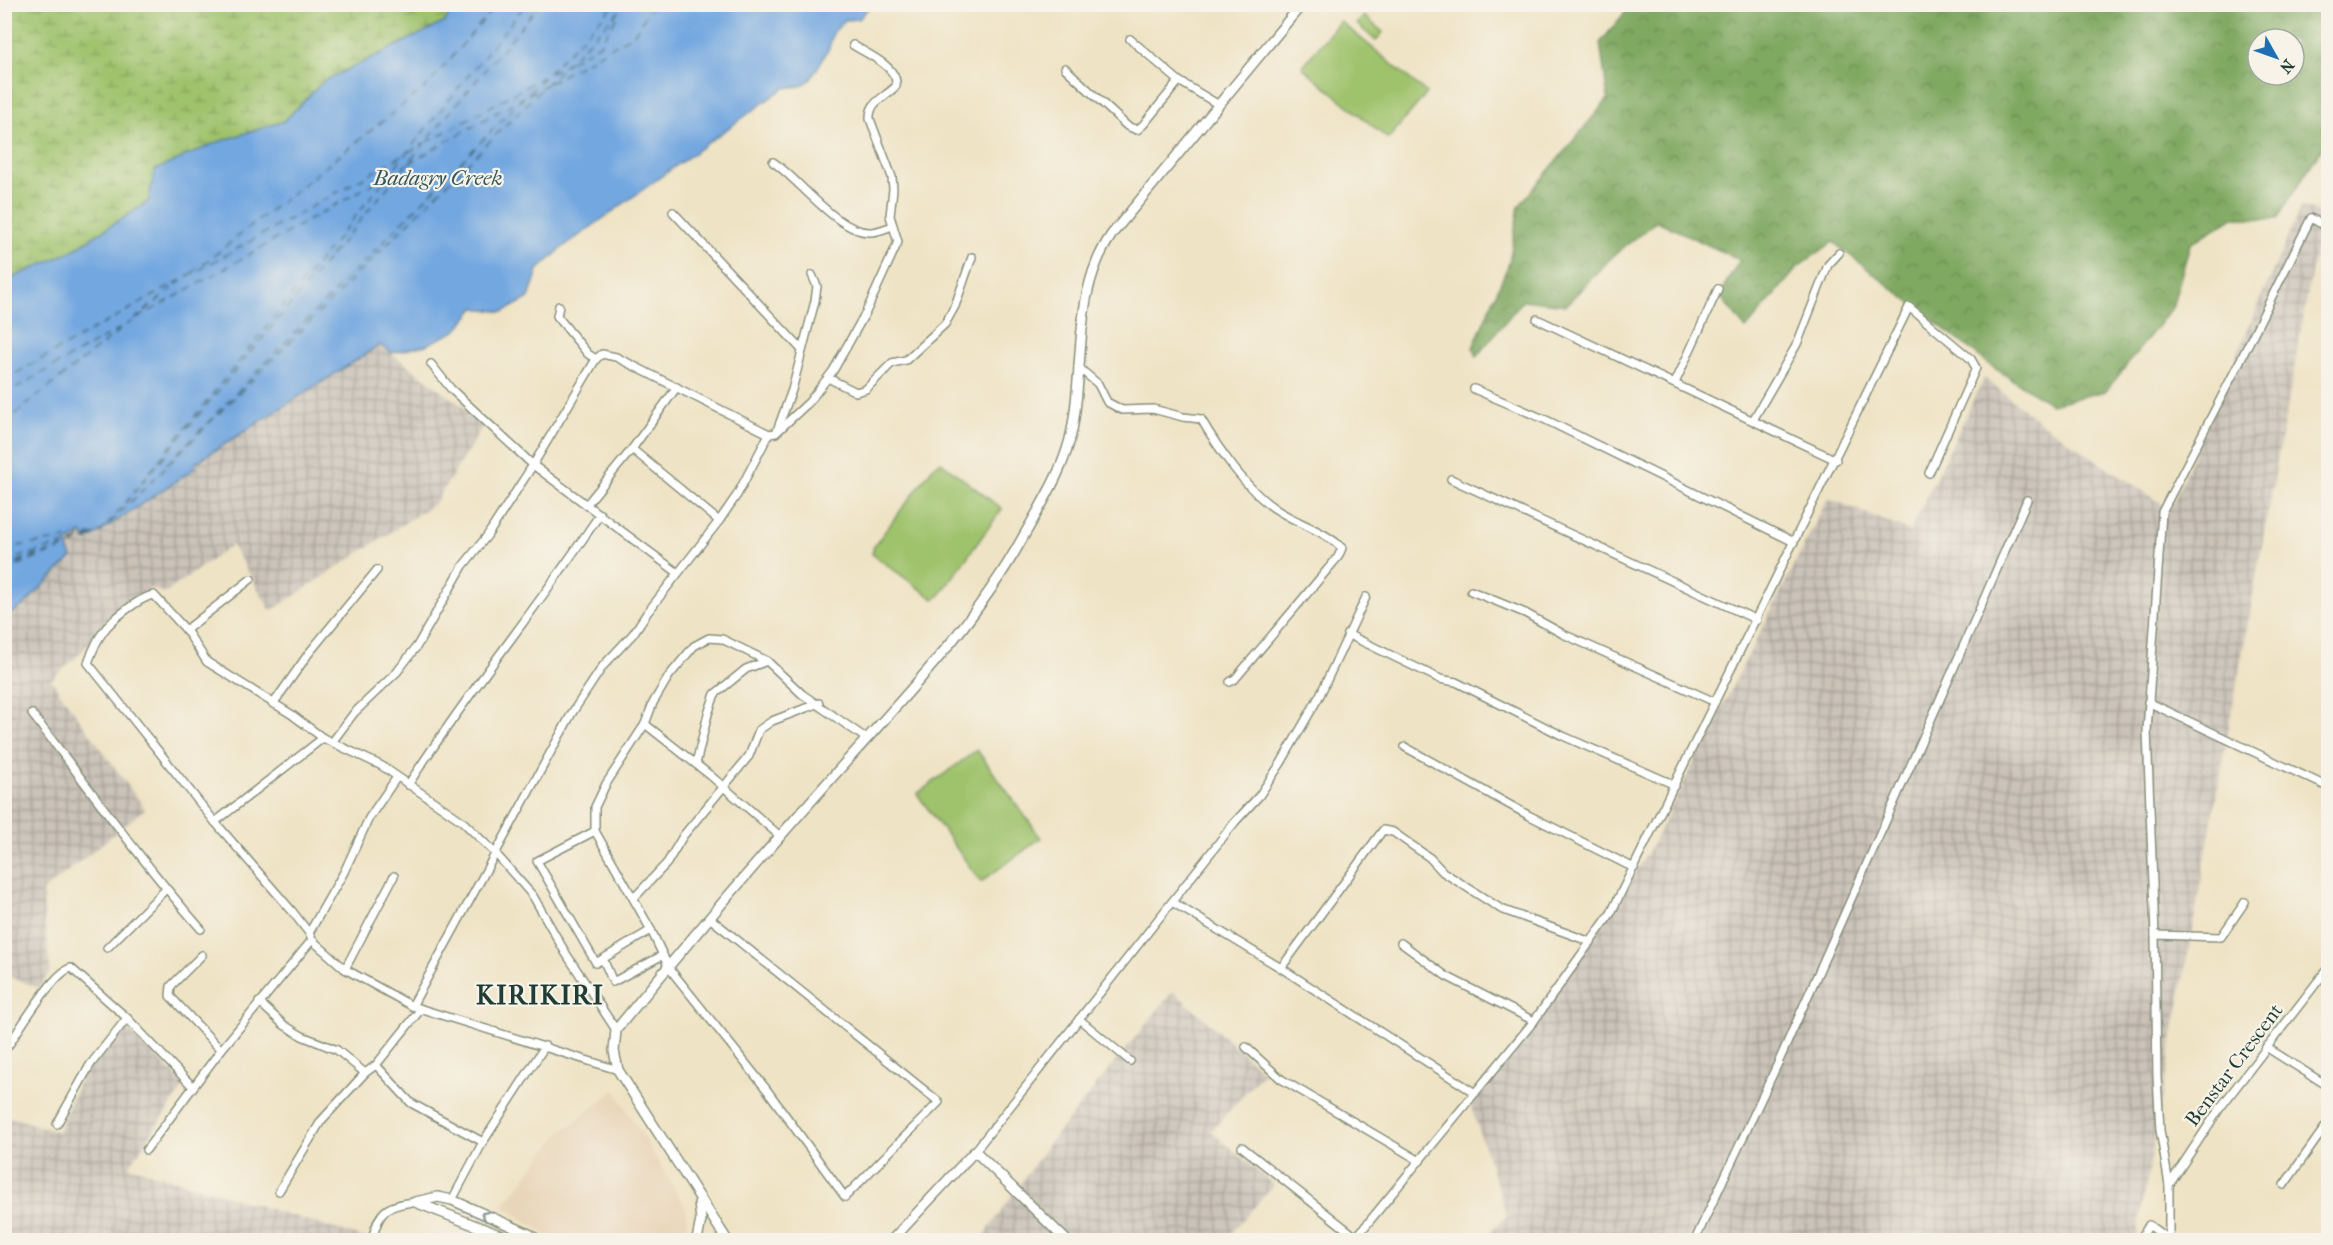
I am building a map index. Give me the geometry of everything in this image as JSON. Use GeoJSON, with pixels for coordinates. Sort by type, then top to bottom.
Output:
{"type":"FeatureCollection","features":[{"type":"Feature","properties":{"kind":"main road"},"geometry":{"type":"LineString","coordinates":[[727,1240],[618,1070],[614,1051],[616,1030],[780,836],[965,625],[997,582],[1066,454],[1073,428],[1089,285],[1097,258],[1112,234],[1220,105],[1299,5]]}},
{"type":"Feature","properties":{"kind":"main road"},"geometry":{"type":"LineString","coordinates":[[892,1240],[975,1151],[1066,1240]]}},
{"type":"Feature","properties":{"kind":"main road"},"geometry":{"type":"LineString","coordinates":[[415,1202],[438,1197],[452,1200],[538,1240]]}},
{"type":"Feature","properties":{"kind":"main road"},"geometry":{"type":"LineString","coordinates":[[697,1240],[701,1220],[698,1198]]}},
{"type":"Feature","properties":{"kind":"main road"},"geometry":{"type":"LineString","coordinates":[[415,1202],[512,1240]]}},
{"type":"Feature","properties":{"kind":"street"},"geometry":{"type":"LineString","coordinates":[[1130,39],[1179,81],[1220,105]]}},
{"type":"Feature","properties":{"kind":"street"},"geometry":{"type":"LineString","coordinates":[[773,434],[809,402],[828,378],[866,312],[884,268],[898,242],[890,216],[892,177],[870,119],[870,111],[876,101],[896,86],[897,81],[891,70],[853,45]]}},
{"type":"Feature","properties":{"kind":"street"},"geometry":{"type":"LineString","coordinates":[[1065,68],[1127,126],[1137,129],[1143,125],[1179,81]]}},
{"type":"Feature","properties":{"kind":"street"},"geometry":{"type":"LineString","coordinates":[[773,162],[787,171],[824,209],[853,228],[871,232],[893,226]]}},
{"type":"Feature","properties":{"kind":"street"},"geometry":{"type":"LineString","coordinates":[[673,212],[802,351]]}},
{"type":"Feature","properties":{"kind":"street"},"geometry":{"type":"LineString","coordinates":[[2140,1240],[2150,1225],[2169,1240],[2169,1185],[2159,1119],[2147,731],[2162,512],[2311,218],[2328,228]]}},
{"type":"Feature","properties":{"kind":"street"},"geometry":{"type":"LineString","coordinates":[[1753,420],[1797,344],[1828,265],[1839,253]]}},
{"type":"Feature","properties":{"kind":"street"},"geometry":{"type":"LineString","coordinates":[[828,378],[856,392],[861,391],[866,389],[892,363],[906,360],[952,315],[972,257]]}},
{"type":"Feature","properties":{"kind":"street"},"geometry":{"type":"LineString","coordinates":[[412,1006],[588,686],[618,648],[633,634],[719,521],[773,434],[792,390],[802,351],[817,286],[812,275]]}},
{"type":"Feature","properties":{"kind":"street"},"geometry":{"type":"LineString","coordinates":[[1675,383],[1718,289]]}},
{"type":"Feature","properties":{"kind":"street"},"geometry":{"type":"LineString","coordinates":[[559,306],[557,316],[588,354],[596,359]]}},
{"type":"Feature","properties":{"kind":"street"},"geometry":{"type":"LineString","coordinates":[[1242,1147],[1355,1239],[1534,1021],[1611,913],[1836,460],[1909,307],[1971,359],[1976,368],[1929,473]]}},
{"type":"Feature","properties":{"kind":"street"},"geometry":{"type":"LineString","coordinates":[[1537,319],[1836,460]]}},
{"type":"Feature","properties":{"kind":"street"},"geometry":{"type":"LineString","coordinates":[[333,741],[354,713],[397,672],[417,646],[464,566],[487,536],[534,465],[561,414],[596,359],[602,354],[616,357],[773,434]]}},
{"type":"Feature","properties":{"kind":"street"},"geometry":{"type":"LineString","coordinates":[[431,364],[451,389],[534,465],[678,573]]}},
{"type":"Feature","properties":{"kind":"street"},"geometry":{"type":"LineString","coordinates":[[1078,368],[1098,384],[1107,402],[1122,410],[1153,409],[1183,417],[1202,419],[1206,429],[1224,453],[1249,484],[1273,508],[1342,548],[1338,557],[1235,679],[1230,682]]}},
{"type":"Feature","properties":{"kind":"street"},"geometry":{"type":"LineString","coordinates":[[587,504],[632,449],[677,387]]}},
{"type":"Feature","properties":{"kind":"street"},"geometry":{"type":"LineString","coordinates":[[1474,389],[1546,420],[1794,542]]}},
{"type":"Feature","properties":{"kind":"street"},"geometry":{"type":"LineString","coordinates":[[632,449],[719,521]]}},
{"type":"Feature","properties":{"kind":"street"},"geometry":{"type":"LineString","coordinates":[[1451,480],[1757,620]]}},
{"type":"Feature","properties":{"kind":"street"},"geometry":{"type":"LineString","coordinates":[[1695,1240],[1788,1040],[2027,500]]}},
{"type":"Feature","properties":{"kind":"street"},"geometry":{"type":"LineString","coordinates":[[408,785],[455,715],[552,586],[600,514]]}},
{"type":"Feature","properties":{"kind":"street"},"geometry":{"type":"LineString","coordinates":[[273,704],[309,653],[377,570]]}},
{"type":"Feature","properties":{"kind":"street"},"geometry":{"type":"LineString","coordinates":[[186,630],[251,579]]}},
{"type":"Feature","properties":{"kind":"street"},"geometry":{"type":"LineString","coordinates":[[1471,591],[1525,613],[1563,634],[1715,702]]}},
{"type":"Feature","properties":{"kind":"street"},"geometry":{"type":"LineString","coordinates":[[616,1030],[565,952],[533,896],[496,854],[462,821],[382,766],[333,741],[322,738],[207,662],[186,630],[154,595],[148,596],[129,608],[105,629],[88,663],[215,822],[311,937],[345,969],[412,1006],[618,1070]]}},
{"type":"Feature","properties":{"kind":"street"},"geometry":{"type":"LineString","coordinates":[[975,1151],[1259,796],[1320,695],[1366,597]]}},
{"type":"Feature","properties":{"kind":"street"},"geometry":{"type":"LineString","coordinates":[[1347,634],[1440,679],[1456,682],[1563,736],[1675,785]]}},
{"type":"Feature","properties":{"kind":"street"},"geometry":{"type":"LineString","coordinates":[[711,919],[939,1102],[845,1197],[767,1090],[669,968],[634,898],[596,831],[595,807],[606,784],[645,724],[669,676],[694,646],[703,640],[716,637],[767,661],[802,693],[867,739]]}},
{"type":"Feature","properties":{"kind":"street"},"geometry":{"type":"LineString","coordinates":[[696,764],[705,723],[716,694],[746,669],[767,661]]}},
{"type":"Feature","properties":{"kind":"street"},"geometry":{"type":"LineString","coordinates":[[2148,702],[2328,787]]}},
{"type":"Feature","properties":{"kind":"street"},"geometry":{"type":"LineString","coordinates":[[634,898],[667,863],[683,836],[749,756],[759,730],[772,721],[819,703]]}},
{"type":"Feature","properties":{"kind":"street"},"geometry":{"type":"LineString","coordinates":[[32,714],[166,889],[201,929]]}},
{"type":"Feature","properties":{"kind":"street"},"geometry":{"type":"LineString","coordinates":[[645,724],[724,787],[780,836]]}},
{"type":"Feature","properties":{"kind":"street"},"geometry":{"type":"LineString","coordinates":[[215,822],[322,738]]}},
{"type":"Feature","properties":{"kind":"street"},"geometry":{"type":"LineString","coordinates":[[1406,747],[1528,816],[1634,868]]}},
{"type":"Feature","properties":{"kind":"street"},"geometry":{"type":"LineString","coordinates":[[146,1150],[220,1050],[311,937],[369,818],[397,777]]}},
{"type":"Feature","properties":{"kind":"street"},"geometry":{"type":"LineString","coordinates":[[596,831],[537,861],[596,963],[651,930]]}},
{"type":"Feature","properties":{"kind":"street"},"geometry":{"type":"LineString","coordinates":[[1281,968],[1383,831],[1393,832],[1430,858],[1443,872],[1501,909],[1591,942]]}},
{"type":"Feature","properties":{"kind":"street"},"geometry":{"type":"LineString","coordinates":[[345,969],[394,876]]}},
{"type":"Feature","properties":{"kind":"street"},"geometry":{"type":"LineString","coordinates":[[107,948],[166,889]]}},
{"type":"Feature","properties":{"kind":"street"},"geometry":{"type":"LineString","coordinates":[[2155,935],[2221,937],[2245,902]]}},
{"type":"Feature","properties":{"kind":"street"},"geometry":{"type":"LineString","coordinates":[[1172,903],[1281,968],[1475,1093]]}},
{"type":"Feature","properties":{"kind":"street"},"geometry":{"type":"LineString","coordinates":[[1401,943],[1446,976],[1534,1021]]}},
{"type":"Feature","properties":{"kind":"street"},"geometry":{"type":"LineString","coordinates":[[201,954],[171,986],[170,996],[220,1050]]}},
{"type":"Feature","properties":{"kind":"street"},"geometry":{"type":"LineString","coordinates":[[603,959],[613,982],[663,955]]}},
{"type":"Feature","properties":{"kind":"street"},"geometry":{"type":"LineString","coordinates":[[4,1052],[48,988],[64,969],[71,968],[128,1018],[193,1087]]}},
{"type":"Feature","properties":{"kind":"street","name":"Benstar Crescent"},"geometry":{"type":"LineString","coordinates":[[2169,1185],[2220,1108],[2328,968]]}},
{"type":"Feature","properties":{"kind":"street"},"geometry":{"type":"LineString","coordinates":[[260,1002],[284,1025],[302,1036],[337,1050],[364,1073]]}},
{"type":"Feature","properties":{"kind":"street"},"geometry":{"type":"LineString","coordinates":[[279,1191],[321,1121],[364,1073],[376,1065],[421,1009]]}},
{"type":"Feature","properties":{"kind":"street"},"geometry":{"type":"LineString","coordinates":[[57,1124],[90,1065],[128,1018]]}},
{"type":"Feature","properties":{"kind":"street"},"geometry":{"type":"LineString","coordinates":[[1079,1019],[1130,1060]]}},
{"type":"Feature","properties":{"kind":"street"},"geometry":{"type":"LineString","coordinates":[[452,1200],[483,1142],[545,1046]]}},
{"type":"Feature","properties":{"kind":"street"},"geometry":{"type":"LineString","coordinates":[[1246,1047],[1281,1079],[1420,1161]]}},
{"type":"Feature","properties":{"kind":"street"},"geometry":{"type":"LineString","coordinates":[[2266,1047],[2328,1086]]}},
{"type":"Feature","properties":{"kind":"street"},"geometry":{"type":"LineString","coordinates":[[376,1065],[411,1103],[483,1142]]}},
{"type":"Feature","properties":{"kind":"street"},"geometry":{"type":"LineString","coordinates":[[2284,1185],[2328,1123]]}},
{"type":"Feature","properties":{"kind":"street"},"geometry":{"type":"LineString","coordinates":[[372,1240],[382,1214],[395,1204],[415,1202]]}},
{"type":"Feature","properties":{"kind":"shaded area"},"geometry":{"type":"Polygon","coordinates":[[[2301,206],[2322,214],[2136,1240],[1483,1240],[1507,1216],[1469,1100],[1544,1009],[1604,923],[1650,849],[1828,498],[1910,531],[1984,378],[2044,425],[2170,509],[2301,206]]]}},
{"type":"Feature","properties":{"kind":"shaded area"},"geometry":{"type":"Polygon","coordinates":[[[380,345],[485,423],[435,503],[271,611],[232,545],[165,593],[151,588],[102,626],[85,649],[51,680],[145,809],[42,892],[50,971],[39,988],[5,975],[5,617],[24,605],[65,544],[82,533],[87,541],[194,468],[195,463],[380,345]]]}},
{"type":"Feature","properties":{"kind":"shaded area"},"geometry":{"type":"Polygon","coordinates":[[[1173,991],[1264,1072],[1211,1131],[1274,1185],[1225,1240],[981,1240],[1047,1146],[1173,991]]]}},
{"type":"Feature","properties":{"kind":"shaded area"},"geometry":{"type":"Polygon","coordinates":[[[126,1026],[185,1085],[129,1166],[371,1240],[5,1240],[5,1115],[58,1132],[85,1067],[126,1026]]]}},
{"type":"Feature","properties":{"kind":"shaded area"},"geometry":{"type":"Polygon","coordinates":[[[615,1090],[685,1206],[687,1222],[683,1240],[554,1240],[503,1206],[560,1133],[615,1090]]]}},
{"type":"Feature","properties":{"kind":"green space"},"geometry":{"type":"Polygon","coordinates":[[[1632,4],[2328,5],[2328,138],[2277,219],[2232,218],[2190,244],[2172,308],[2106,391],[2051,404],[1994,368],[1833,242],[1798,267],[1746,329],[1719,295],[1740,260],[1657,221],[1613,256],[1566,305],[1523,300],[1476,357],[1473,348],[1509,263],[1519,206],[1608,99],[1600,43],[1632,4]]]}},
{"type":"Feature","properties":{"kind":"green space"},"geometry":{"type":"Polygon","coordinates":[[[4,5],[454,5],[445,22],[324,81],[284,121],[215,143],[148,202],[70,252],[5,281],[4,5]]]}},
{"type":"Feature","properties":{"kind":"green space"},"geometry":{"type":"Polygon","coordinates":[[[1364,16],[1383,32],[1376,41],[1357,24],[1364,16]]]}},
{"type":"Feature","properties":{"kind":"green space"},"geometry":{"type":"Polygon","coordinates":[[[1340,21],[1427,93],[1388,139],[1302,67],[1340,21]]]}},
{"type":"Feature","properties":{"kind":"green space"},"geometry":{"type":"Polygon","coordinates":[[[941,462],[1002,509],[940,595],[934,599],[872,554],[874,546],[934,466],[941,462]]]}},
{"type":"Feature","properties":{"kind":"green space"},"geometry":{"type":"Polygon","coordinates":[[[977,750],[1041,838],[981,882],[917,794],[977,750]]]}},
{"type":"Feature","properties":{"kind":"water","name":"Badagry Creek"},"geometry":{"type":"Polygon","coordinates":[[[454,5],[871,5],[859,19],[845,20],[833,33],[829,48],[811,79],[802,86],[784,88],[562,248],[538,270],[529,298],[503,312],[475,308],[456,331],[426,345],[392,353],[380,345],[195,463],[195,468],[87,541],[82,533],[66,543],[72,557],[24,605],[5,617],[5,281],[70,252],[148,202],[155,170],[215,143],[284,121],[324,81],[445,22],[454,5]]]}},
{"type":"Feature","properties":{"kind":"ferry route"},"geometry":{"type":"LineString","coordinates":[[192,273],[428,85],[497,4]]}},
{"type":"Feature","properties":{"kind":"ferry route"},"geometry":{"type":"LineString","coordinates":[[141,483],[526,4]]}},
{"type":"Feature","properties":{"kind":"ferry route"},"geometry":{"type":"LineString","coordinates":[[107,525],[540,4]]}},
{"type":"Feature","properties":{"kind":"ferry route"},"geometry":{"type":"LineString","coordinates":[[167,464],[615,4]]}},
{"type":"Feature","properties":{"kind":"ferry route"},"geometry":{"type":"LineString","coordinates":[[4,548],[99,534],[626,4]]}},
{"type":"Feature","properties":{"kind":"ferry route"},"geometry":{"type":"LineString","coordinates":[[549,83],[634,34],[653,4]]}},
{"type":"Feature","properties":{"kind":"ferry route"},"geometry":{"type":"LineString","coordinates":[[571,61],[600,44],[619,13]]}},
{"type":"Feature","properties":{"kind":"ferry route"},"geometry":{"type":"LineString","coordinates":[[550,73],[567,63]]}},
{"type":"Feature","properties":{"kind":"ferry route"},"geometry":{"type":"LineString","coordinates":[[427,142],[543,77]]}},
{"type":"Feature","properties":{"kind":"ferry route"},"geometry":{"type":"LineString","coordinates":[[528,95],[545,85]]}},
{"type":"Feature","properties":{"kind":"ferry route"},"geometry":{"type":"LineString","coordinates":[[409,163],[524,97]]}},
{"type":"Feature","properties":{"kind":"ferry route"},"geometry":{"type":"LineString","coordinates":[[409,152],[423,144]]}},
{"type":"Feature","properties":{"kind":"ferry route"},"geometry":{"type":"LineString","coordinates":[[4,380],[405,154]]}},
{"type":"Feature","properties":{"kind":"ferry route"},"geometry":{"type":"LineString","coordinates":[[390,174],[405,166]]}},
{"type":"Feature","properties":{"kind":"ferry route"},"geometry":{"type":"LineString","coordinates":[[4,395],[386,176]]}},
{"type":"Feature","properties":{"kind":"ferry route"},"geometry":{"type":"LineString","coordinates":[[134,320],[181,281]]}},
{"type":"Feature","properties":{"kind":"ferry route"},"geometry":{"type":"LineString","coordinates":[[4,423],[123,328]]}},
{"type":"Feature","properties":{"kind":"ferry route"},"geometry":{"type":"LineString","coordinates":[[4,561],[93,536]]}},
{"type":"Feature","properties":{"kind":"ferry route"},"geometry":{"type":"LineString","coordinates":[[4,571],[89,538]]}},
{"type":"Feature","properties":{"kind":"ferry route"},"geometry":{"type":"LineString","coordinates":[[4,568],[69,545]]}},
{"type":"Feature","properties":{"kind":"ferry route"},"geometry":{"type":"LineString","coordinates":[[4,566],[41,553]]}},
{"type":"Feature","properties":{"kind":"district","name":"KIRIKIRI"},"geometry":{"type":"Point","coordinates":[540,995]}}]}
